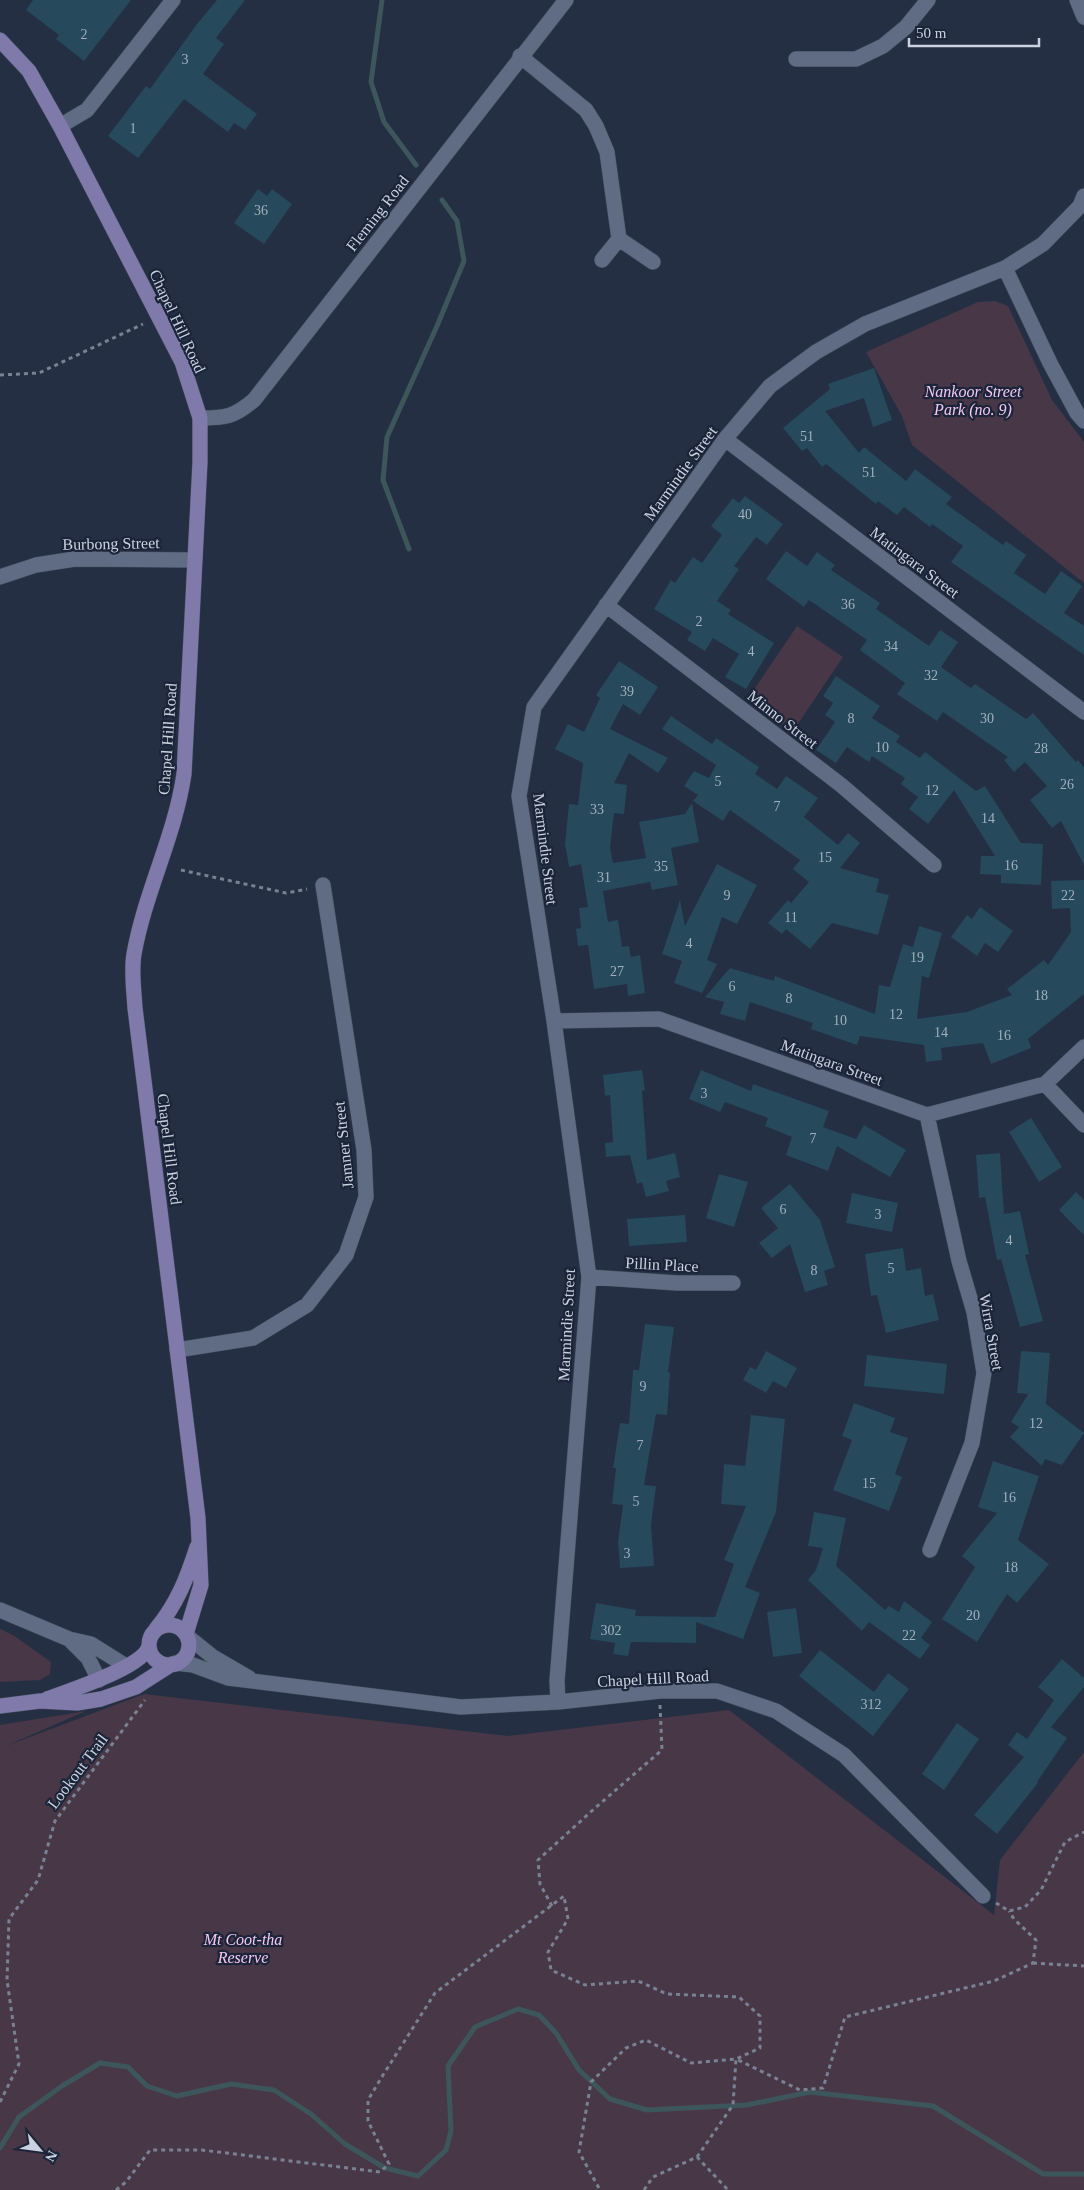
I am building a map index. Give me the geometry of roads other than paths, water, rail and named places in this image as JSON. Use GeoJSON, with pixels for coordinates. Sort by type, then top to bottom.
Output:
{"type":"FeatureCollection","features":[{"type":"Feature","properties":{"kind":"main road","name":"Chapel Hill Road"},"geometry":{"type":"LineString","coordinates":[[0,40],[29,71],[60,126],[182,362],[200,418],[200,462],[184,774],[180,803],[141,920],[134,957],[135,1008],[198,1518],[201,1585],[186,1635]]}},
{"type":"Feature","properties":{"kind":"main road","name":"Chapel Hill Road"},"geometry":{"type":"LineString","coordinates":[[154,1631],[169,1612],[182,1590],[199,1541]]}},
{"type":"Feature","properties":{"kind":"main road"},"geometry":{"type":"LineString","coordinates":[[0,1706],[40,1701],[88,1702],[117,1694],[145,1690],[174,1664],[184,1658],[189,1646],[186,1635],[179,1627],[169,1624],[162,1626],[154,1631],[144,1654],[126,1666],[99,1680],[40,1701]]}},
{"type":"Feature","properties":{"kind":"main road"},"geometry":{"type":"LineString","coordinates":[[149,1646],[155,1659],[163,1664],[174,1664]]}},
{"type":"Feature","properties":{"kind":"main road"},"geometry":{"type":"LineString","coordinates":[[99,1680],[112,1687],[145,1690]]}},
{"type":"Feature","properties":{"kind":"street"},"geometry":{"type":"LineString","coordinates":[[60,126],[87,110],[172,0]]}},
{"type":"Feature","properties":{"kind":"street","name":"Fleming Road"},"geometry":{"type":"LineString","coordinates":[[200,418],[224,418],[239,412],[254,400],[520,56],[566,0]]}},
{"type":"Feature","properties":{"kind":"street"},"geometry":{"type":"LineString","coordinates":[[796,59],[856,59],[883,46],[906,27],[928,0]]}},
{"type":"Feature","properties":{"kind":"street"},"geometry":{"type":"LineString","coordinates":[[1077,0],[1084,17]]}},
{"type":"Feature","properties":{"kind":"street"},"geometry":{"type":"LineString","coordinates":[[520,56],[586,110],[596,126],[606,152],[620,239],[653,262]]}},
{"type":"Feature","properties":{"kind":"street","name":"Marmindie Street"},"geometry":{"type":"LineString","coordinates":[[558,1702],[557,1681],[588,1277],[554,1021],[519,796],[534,707],[725,440],[770,386],[816,352],[865,324],[1005,268],[1043,244],[1080,206],[1084,196]]}},
{"type":"Feature","properties":{"kind":"street"},"geometry":{"type":"LineString","coordinates":[[602,260],[620,239]]}},
{"type":"Feature","properties":{"kind":"street"},"geometry":{"type":"LineString","coordinates":[[1005,268],[1050,363],[1077,413],[1084,421]]}},
{"type":"Feature","properties":{"kind":"street","name":"Matingara Street"},"geometry":{"type":"LineString","coordinates":[[725,440],[1084,712]]}},
{"type":"Feature","properties":{"kind":"street","name":"Burbong Street"},"geometry":{"type":"LineString","coordinates":[[0,577],[36,565],[75,559],[194,560]]}},
{"type":"Feature","properties":{"kind":"street","name":"Minno Street"},"geometry":{"type":"LineString","coordinates":[[606,605],[841,786],[934,865]]}},
{"type":"Feature","properties":{"kind":"street","name":"Jamner Street"},"geometry":{"type":"LineString","coordinates":[[177,1350],[253,1338],[307,1305],[346,1255],[366,1197],[364,1150],[323,886]]}},
{"type":"Feature","properties":{"kind":"street","name":"Matingara Street"},"geometry":{"type":"LineString","coordinates":[[554,1021],[659,1019],[927,1115]]}},
{"type":"Feature","properties":{"kind":"street"},"geometry":{"type":"LineString","coordinates":[[927,1115],[1045,1084],[1084,1047]]}},
{"type":"Feature","properties":{"kind":"street"},"geometry":{"type":"LineString","coordinates":[[1045,1084],[1084,1125]]}},
{"type":"Feature","properties":{"kind":"street","name":"Wirra Street"},"geometry":{"type":"LineString","coordinates":[[927,1115],[959,1260],[974,1312],[984,1372],[972,1443],[930,1550]]}},
{"type":"Feature","properties":{"kind":"street","name":"Pillin Place"},"geometry":{"type":"LineString","coordinates":[[588,1277],[678,1283],[734,1283]]}},
{"type":"Feature","properties":{"kind":"street"},"geometry":{"type":"LineString","coordinates":[[0,1610],[69,1639],[91,1644],[126,1666]]}},
{"type":"Feature","properties":{"kind":"street","name":"Chapel Hill Road"},"geometry":{"type":"LineString","coordinates":[[186,1635],[213,1657],[252,1680]]}},
{"type":"Feature","properties":{"kind":"street"},"geometry":{"type":"LineString","coordinates":[[69,1639],[88,1658],[99,1680]]}},
{"type":"Feature","properties":{"kind":"street","name":"Chapel Hill Road"},"geometry":{"type":"LineString","coordinates":[[174,1664],[193,1665],[223,1677],[461,1707],[558,1702],[660,1692],[717,1691],[776,1711],[844,1755],[983,1896]]}},
{"type":"Feature","properties":{"kind":"waterway"},"geometry":{"type":"LineString","coordinates":[[382,0],[371,82],[384,122],[416,165]]}},
{"type":"Feature","properties":{"kind":"waterway"},"geometry":{"type":"LineString","coordinates":[[409,549],[383,480],[387,437],[464,261],[457,221],[442,200]]}},
{"type":"Feature","properties":{"kind":"waterway"},"geometry":{"type":"LineString","coordinates":[[0,2148],[19,2117],[62,2086],[100,2063],[128,2067],[147,2086],[177,2096],[231,2084],[274,2090],[311,2114],[345,2144],[385,2168],[418,2176],[446,2150],[451,2131],[448,2066],[475,2027],[518,2009],[539,2015],[556,2033],[579,2070],[610,2099],[647,2110],[747,2105],[810,2092],[933,2106],[1043,2174],[1084,2174]]}},
{"type":"Feature","properties":{"kind":"park label","name":"Nankoor Street Park (no. 9)"},"geometry":{"type":"Point","coordinates":[973,400]}},
{"type":"Feature","properties":{"kind":"park label","name":"Mt Coot-tha Reserve"},"geometry":{"type":"Point","coordinates":[243,1948]}}]}
